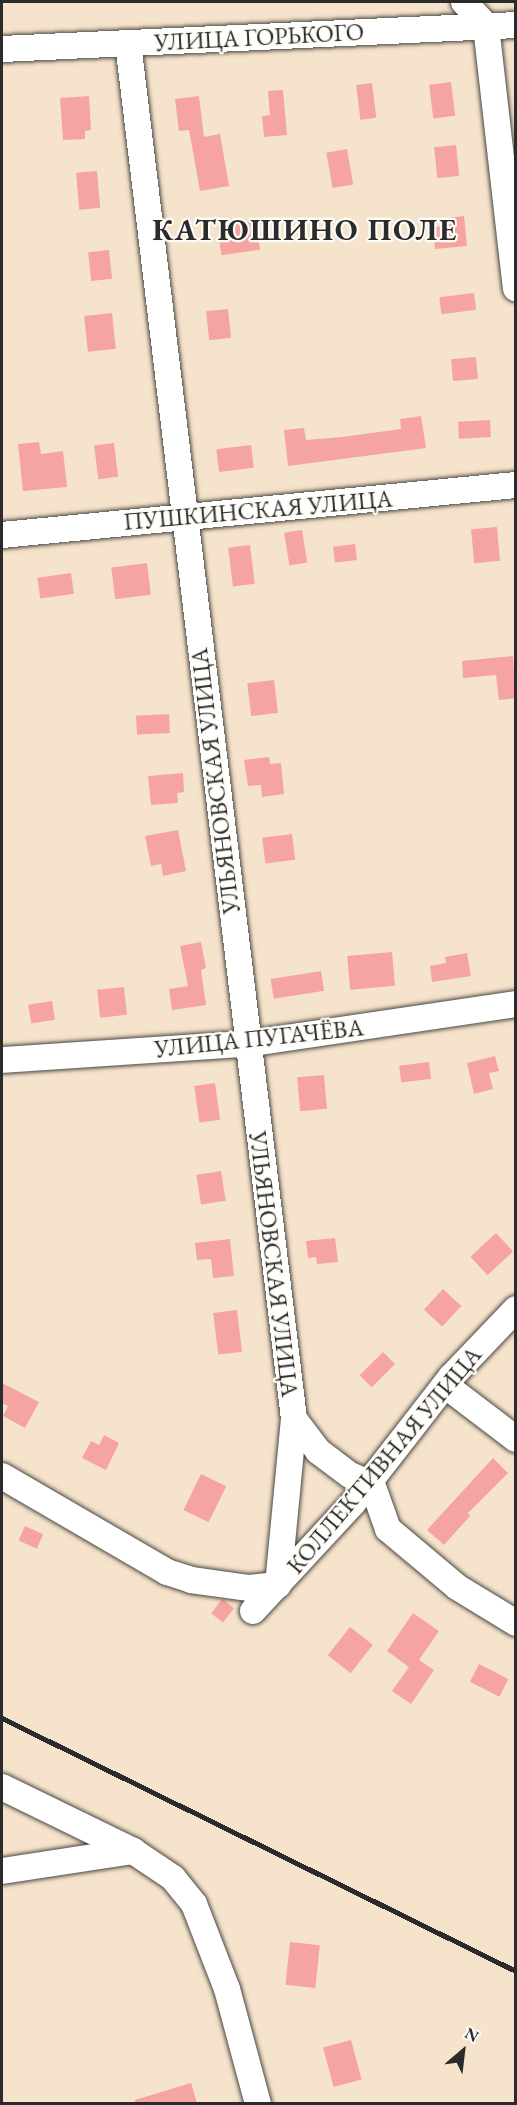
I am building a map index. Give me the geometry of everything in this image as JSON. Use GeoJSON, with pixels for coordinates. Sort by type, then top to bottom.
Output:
{"type":"FeatureCollection","features":[{"type":"Feature","properties":{"kind":"street"},"geometry":{"type":"LineString","coordinates":[[465,2],[486,26],[516,288]]}},
{"type":"Feature","properties":{"kind":"street","name":"УЛИЦА ГОРЬКОГО"},"geometry":{"type":"LineString","coordinates":[[2,49],[516,24]]}},
{"type":"Feature","properties":{"kind":"street","name":"УЛЬЯНОВСКАЯ УЛИЦА"},"geometry":{"type":"LineString","coordinates":[[128,43],[246,1044],[294,1419],[318,1451],[350,1475],[370,1482]]}},
{"type":"Feature","properties":{"kind":"street","name":"ПУШКИНСКАЯ УЛИЦА"},"geometry":{"type":"LineString","coordinates":[[2,535],[516,485]]}},
{"type":"Feature","properties":{"kind":"street","name":"УЛИЦА ПУГАЧЁВА"},"geometry":{"type":"LineString","coordinates":[[2,1060],[246,1044],[516,1004]]}},
{"type":"Feature","properties":{"kind":"street","name":"КОЛЛЕКТИВНАЯ УЛИЦА"},"geometry":{"type":"LineString","coordinates":[[253,1611],[370,1482],[445,1385],[516,1309]]}},
{"type":"Feature","properties":{"kind":"street"},"geometry":{"type":"LineString","coordinates":[[445,1385],[516,1439]]}},
{"type":"Feature","properties":{"kind":"street"},"geometry":{"type":"LineString","coordinates":[[2,1476],[167,1572],[191,1580],[249,1588],[278,1585],[294,1419]]}},
{"type":"Feature","properties":{"kind":"street"},"geometry":{"type":"LineString","coordinates":[[370,1482],[388,1529],[457,1587],[516,1623]]}},
{"type":"Feature","properties":{"kind":"street"},"geometry":{"type":"LineString","coordinates":[[2,1787],[133,1851],[173,1878],[194,1904],[227,1989],[258,2103]]}},
{"type":"Feature","properties":{"kind":"street"},"geometry":{"type":"LineString","coordinates":[[2,1871],[133,1851]]}},
{"type":"Feature","properties":{"kind":"building"},"geometry":{"type":"Polygon","coordinates":[[[451,82],[455,116],[433,118],[429,85],[451,82]]]}},
{"type":"Feature","properties":{"kind":"building"},"geometry":{"type":"Polygon","coordinates":[[[372,83],[376,118],[360,120],[356,85],[372,83]]]}},
{"type":"Feature","properties":{"kind":"building"},"geometry":{"type":"Polygon","coordinates":[[[283,90],[287,135],[264,137],[262,116],[270,115],[268,91],[283,90]]]}},
{"type":"Feature","properties":{"kind":"building"},"geometry":{"type":"Polygon","coordinates":[[[89,96],[91,130],[85,131],[85,139],[63,140],[60,98],[89,96]]]}},
{"type":"Feature","properties":{"kind":"building"},"geometry":{"type":"Polygon","coordinates":[[[199,96],[204,137],[220,134],[229,186],[200,191],[189,130],[179,131],[175,99],[199,96]]]}},
{"type":"Feature","properties":{"kind":"building"},"geometry":{"type":"Polygon","coordinates":[[[456,145],[459,176],[437,178],[434,147],[456,145]]]}},
{"type":"Feature","properties":{"kind":"building"},"geometry":{"type":"Polygon","coordinates":[[[347,149],[353,184],[333,188],[326,153],[347,149]]]}},
{"type":"Feature","properties":{"kind":"building"},"geometry":{"type":"Polygon","coordinates":[[[97,171],[100,208],[79,210],[76,173],[97,171]]]}},
{"type":"Feature","properties":{"kind":"building"},"geometry":{"type":"Polygon","coordinates":[[[464,216],[467,246],[435,249],[433,227],[448,226],[447,218],[464,216]]]}},
{"type":"Feature","properties":{"kind":"building"},"geometry":{"type":"Polygon","coordinates":[[[256,221],[260,250],[221,255],[217,226],[256,221]]]}},
{"type":"Feature","properties":{"kind":"building"},"geometry":{"type":"Polygon","coordinates":[[[109,250],[112,279],[91,281],[88,252],[109,250]]]}},
{"type":"Feature","properties":{"kind":"building"},"geometry":{"type":"Polygon","coordinates":[[[474,293],[476,310],[441,314],[439,297],[474,293]]]}},
{"type":"Feature","properties":{"kind":"building"},"geometry":{"type":"Polygon","coordinates":[[[228,309],[231,338],[209,340],[206,311],[228,309]]]}},
{"type":"Feature","properties":{"kind":"building"},"geometry":{"type":"Polygon","coordinates":[[[112,313],[116,349],[88,352],[84,316],[112,313]]]}},
{"type":"Feature","properties":{"kind":"building"},"geometry":{"type":"Polygon","coordinates":[[[476,357],[478,379],[453,381],[451,359],[476,357]]]}},
{"type":"Feature","properties":{"kind":"building"},"geometry":{"type":"Polygon","coordinates":[[[421,416],[426,448],[288,466],[284,430],[304,428],[306,440],[342,437],[401,429],[400,419],[421,416]]]}},
{"type":"Feature","properties":{"kind":"building"},"geometry":{"type":"Polygon","coordinates":[[[490,420],[491,437],[459,439],[458,422],[490,420]]]}},
{"type":"Feature","properties":{"kind":"building"},"geometry":{"type":"Polygon","coordinates":[[[39,442],[41,454],[63,451],[67,487],[23,491],[18,444],[39,442]]]}},
{"type":"Feature","properties":{"kind":"building"},"geometry":{"type":"Polygon","coordinates":[[[114,443],[118,477],[98,479],[94,445],[114,443]]]}},
{"type":"Feature","properties":{"kind":"building"},"geometry":{"type":"Polygon","coordinates":[[[251,445],[254,468],[219,472],[216,449],[251,445]]]}},
{"type":"Feature","properties":{"kind":"building"},"geometry":{"type":"Polygon","coordinates":[[[497,527],[500,561],[474,563],[471,529],[497,527]]]}},
{"type":"Feature","properties":{"kind":"building"},"geometry":{"type":"Polygon","coordinates":[[[302,530],[307,563],[289,565],[284,533],[302,530]]]}},
{"type":"Feature","properties":{"kind":"building"},"geometry":{"type":"Polygon","coordinates":[[[355,544],[357,560],[335,563],[333,547],[355,544]]]}},
{"type":"Feature","properties":{"kind":"building"},"geometry":{"type":"Polygon","coordinates":[[[250,545],[255,584],[233,586],[228,548],[250,545]]]}},
{"type":"Feature","properties":{"kind":"building"},"geometry":{"type":"Polygon","coordinates":[[[147,563],[151,595],[115,599],[111,567],[147,563]]]}},
{"type":"Feature","properties":{"kind":"building"},"geometry":{"type":"Polygon","coordinates":[[[71,573],[74,594],[40,599],[37,578],[71,573]]]}},
{"type":"Feature","properties":{"kind":"building"},"geometry":{"type":"Polygon","coordinates":[[[513,656],[516,698],[499,700],[496,675],[463,678],[462,661],[513,656]]]}},
{"type":"Feature","properties":{"kind":"building"},"geometry":{"type":"Polygon","coordinates":[[[274,680],[278,713],[251,716],[247,683],[274,680]]]}},
{"type":"Feature","properties":{"kind":"building"},"geometry":{"type":"Polygon","coordinates":[[[169,714],[170,733],[137,735],[136,716],[169,714]]]}},
{"type":"Feature","properties":{"kind":"building"},"geometry":{"type":"Polygon","coordinates":[[[269,757],[270,764],[281,763],[284,794],[262,797],[261,785],[248,786],[244,760],[269,757]]]}},
{"type":"Feature","properties":{"kind":"building"},"geometry":{"type":"Polygon","coordinates":[[[183,773],[184,792],[177,793],[178,803],[151,805],[148,776],[183,773]]]}},
{"type":"Feature","properties":{"kind":"building"},"geometry":{"type":"Polygon","coordinates":[[[178,830],[186,871],[163,876],[161,864],[151,866],[145,836],[178,830]]]}},
{"type":"Feature","properties":{"kind":"building"},"geometry":{"type":"Polygon","coordinates":[[[292,834],[295,860],[265,863],[262,838],[292,834]]]}},
{"type":"Feature","properties":{"kind":"building"},"geometry":{"type":"Polygon","coordinates":[[[201,942],[206,968],[201,970],[206,1005],[172,1010],[169,989],[188,986],[180,946],[201,942]]]}},
{"type":"Feature","properties":{"kind":"building"},"geometry":{"type":"Polygon","coordinates":[[[392,952],[395,986],[350,990],[347,956],[392,952]]]}},
{"type":"Feature","properties":{"kind":"building"},"geometry":{"type":"Polygon","coordinates":[[[467,953],[471,976],[432,982],[430,966],[446,963],[445,957],[467,953]]]}},
{"type":"Feature","properties":{"kind":"building"},"geometry":{"type":"Polygon","coordinates":[[[321,971],[324,991],[274,999],[271,979],[321,971]]]}},
{"type":"Feature","properties":{"kind":"building"},"geometry":{"type":"Polygon","coordinates":[[[124,987],[127,1015],[100,1018],[97,990],[124,987]]]}},
{"type":"Feature","properties":{"kind":"building"},"geometry":{"type":"Polygon","coordinates":[[[52,1001],[55,1020],[31,1024],[28,1005],[52,1001]]]}},
{"type":"Feature","properties":{"kind":"building"},"geometry":{"type":"Polygon","coordinates":[[[495,1056],[499,1071],[489,1073],[493,1089],[474,1094],[467,1063],[495,1056]]]}},
{"type":"Feature","properties":{"kind":"building"},"geometry":{"type":"Polygon","coordinates":[[[429,1062],[431,1079],[401,1083],[399,1066],[429,1062]]]}},
{"type":"Feature","properties":{"kind":"building"},"geometry":{"type":"Polygon","coordinates":[[[324,1075],[327,1109],[300,1111],[297,1077],[324,1075]]]}},
{"type":"Feature","properties":{"kind":"building"},"geometry":{"type":"Polygon","coordinates":[[[215,1083],[220,1120],[199,1123],[194,1086],[215,1083]]]}},
{"type":"Feature","properties":{"kind":"building"},"geometry":{"type":"Polygon","coordinates":[[[221,1171],[226,1201],[201,1205],[196,1175],[221,1171]]]}},
{"type":"Feature","properties":{"kind":"building"},"geometry":{"type":"Polygon","coordinates":[[[496,1233],[513,1251],[487,1275],[470,1257],[496,1233]]]}},
{"type":"Feature","properties":{"kind":"building"},"geometry":{"type":"Polygon","coordinates":[[[335,1238],[338,1262],[317,1264],[316,1257],[308,1258],[306,1241],[335,1238]]]}},
{"type":"Feature","properties":{"kind":"building"},"geometry":{"type":"Polygon","coordinates":[[[230,1239],[234,1276],[213,1278],[211,1259],[197,1260],[195,1243],[230,1239]]]}},
{"type":"Feature","properties":{"kind":"building"},"geometry":{"type":"Polygon","coordinates":[[[443,1289],[461,1306],[442,1327],[424,1309],[443,1289]]]}},
{"type":"Feature","properties":{"kind":"building"},"geometry":{"type":"Polygon","coordinates":[[[237,1310],[242,1352],[218,1355],[213,1313],[237,1310]]]}},
{"type":"Feature","properties":{"kind":"building"},"geometry":{"type":"Polygon","coordinates":[[[383,1352],[395,1364],[372,1387],[360,1375],[383,1352]]]}},
{"type":"Feature","properties":{"kind":"building"},"geometry":{"type":"Polygon","coordinates":[[[2,1383],[39,1402],[25,1428],[3,1416],[8,1406],[2,1403],[2,1383]]]}},
{"type":"Feature","properties":{"kind":"building"},"geometry":{"type":"Polygon","coordinates":[[[104,1435],[119,1443],[106,1470],[82,1458],[91,1441],[99,1445],[104,1435]]]}},
{"type":"Feature","properties":{"kind":"building"},"geometry":{"type":"Polygon","coordinates":[[[493,1458],[508,1473],[468,1513],[470,1516],[444,1545],[427,1530],[493,1458]]]}},
{"type":"Feature","properties":{"kind":"building"},"geometry":{"type":"Polygon","coordinates":[[[201,1474],[226,1486],[209,1522],[183,1510],[201,1474]]]}},
{"type":"Feature","properties":{"kind":"building"},"geometry":{"type":"Polygon","coordinates":[[[25,1526],[43,1534],[37,1549],[18,1541],[25,1526]]]}},
{"type":"Feature","properties":{"kind":"building"},"geometry":{"type":"Polygon","coordinates":[[[222,1599],[234,1608],[223,1622],[211,1613],[222,1599]]]}},
{"type":"Feature","properties":{"kind":"building"},"geometry":{"type":"Polygon","coordinates":[[[413,1613],[439,1631],[419,1660],[434,1670],[411,1704],[392,1691],[409,1667],[387,1651],[413,1613]]]}},
{"type":"Feature","properties":{"kind":"building"},"geometry":{"type":"Polygon","coordinates":[[[350,1627],[373,1645],[351,1673],[328,1655],[350,1627]]]}},
{"type":"Feature","properties":{"kind":"building"},"geometry":{"type":"Polygon","coordinates":[[[479,1664],[508,1679],[499,1697],[470,1682],[479,1664]]]}},
{"type":"Feature","properties":{"kind":"building"},"geometry":{"type":"Polygon","coordinates":[[[290,1942],[320,1945],[315,1988],[286,1985],[290,1942]]]}},
{"type":"Feature","properties":{"kind":"building"},"geometry":{"type":"Polygon","coordinates":[[[351,2040],[362,2080],[334,2087],[323,2048],[351,2040]]]}},
{"type":"Feature","properties":{"kind":"building"},"geometry":{"type":"Polygon","coordinates":[[[191,2083],[197,2103],[135,2103],[135,2100],[191,2083]]]}},
{"type":"Feature","properties":{"kind":"railway"},"geometry":{"type":"LineString","coordinates":[[2,1718],[516,1971]]}},
{"type":"Feature","properties":{"kind":"district","name":"КАТЮШИНО ПОЛЕ"},"geometry":{"type":"Point","coordinates":[305,230]}}]}
